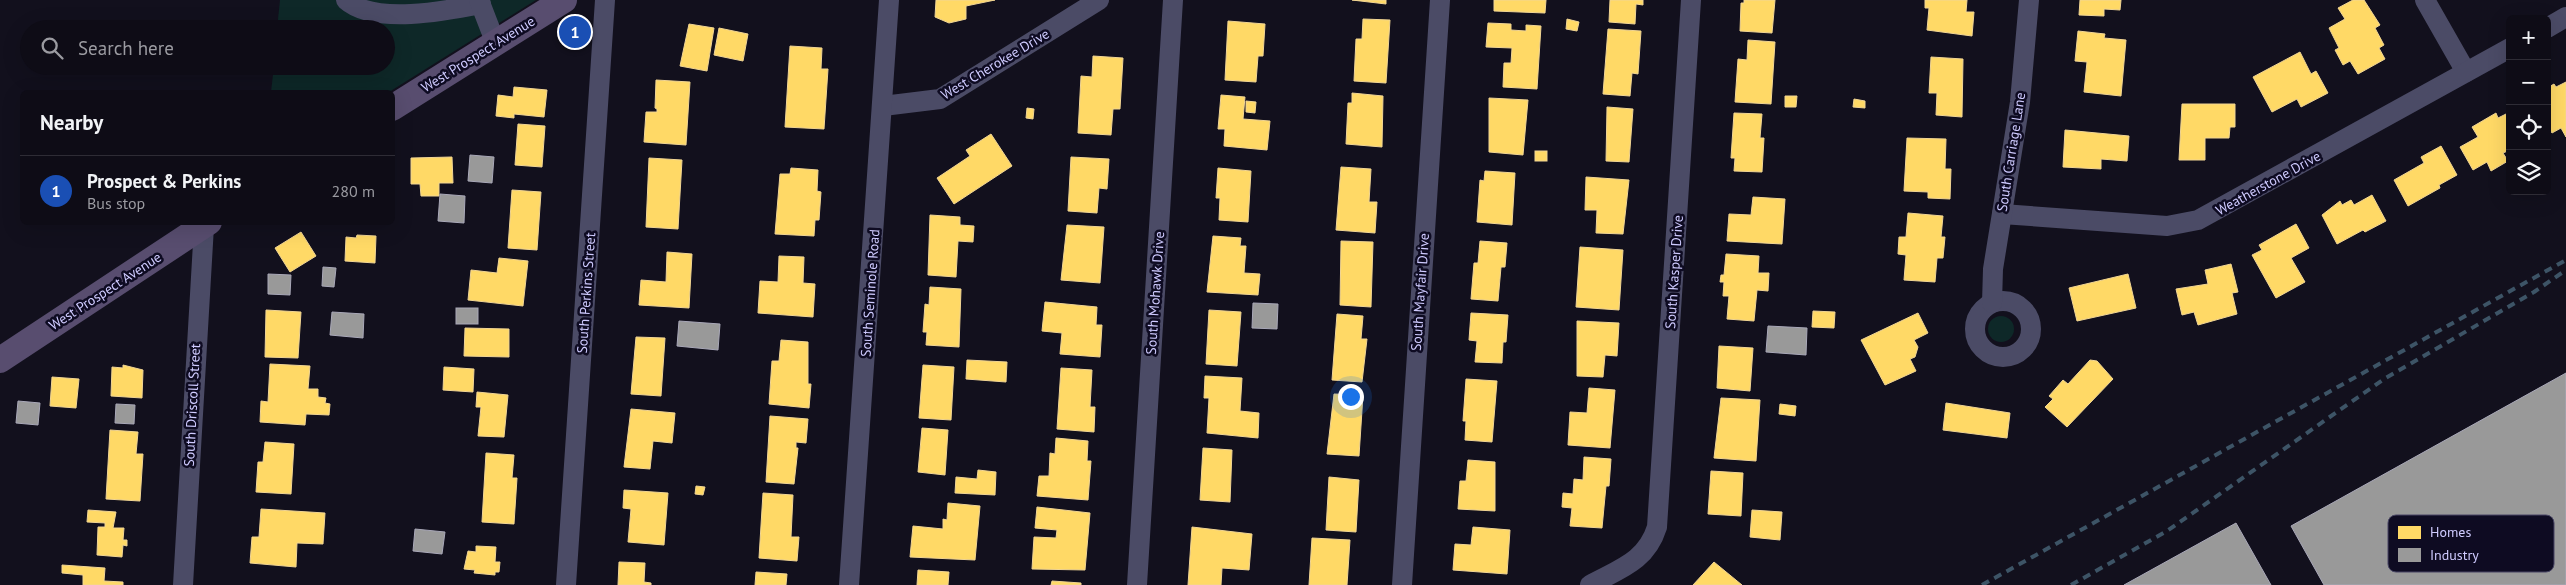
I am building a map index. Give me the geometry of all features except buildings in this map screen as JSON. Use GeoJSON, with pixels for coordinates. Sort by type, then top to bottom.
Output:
{"type":"FeatureCollection","features":[{"type":"Feature","properties":{"kind":"main road","name":"West Prospect Avenue"},"geometry":{"type":"LineString","coordinates":[[395,106],[564,0]]}},
{"type":"Feature","properties":{"kind":"main road","name":"West Prospect Avenue"},"geometry":{"type":"LineString","coordinates":[[0,360],[204,225]]}},
{"type":"Feature","properties":{"kind":"street"},"geometry":{"type":"LineString","coordinates":[[346,0],[352,6],[364,10],[396,13],[441,12],[480,2],[496,44]]}},
{"type":"Feature","properties":{"kind":"street","name":"South Perkins Street"},"geometry":{"type":"LineString","coordinates":[[566,585],[605,0]]}},
{"type":"Feature","properties":{"kind":"street","name":"South Seminole Road"},"geometry":{"type":"LineString","coordinates":[[849,585],[890,0]]}},
{"type":"Feature","properties":{"kind":"street","name":"West Cherokee Drive"},"geometry":{"type":"LineString","coordinates":[[883,106],[940,99],[1099,0]]}},
{"type":"Feature","properties":{"kind":"street","name":"South Mohawk Drive"},"geometry":{"type":"LineString","coordinates":[[1137,585],[1173,0]]}},
{"type":"Feature","properties":{"kind":"street","name":"South Mayfair Drive"},"geometry":{"type":"LineString","coordinates":[[1402,585],[1440,0]]}},
{"type":"Feature","properties":{"kind":"street","name":"South Kasper Drive"},"geometry":{"type":"LineString","coordinates":[[1590,585],[1636,560],[1652,543],[1659,509],[1691,0]]}},
{"type":"Feature","properties":{"kind":"street","name":"South Carriage Lane"},"geometry":{"type":"LineString","coordinates":[[1992,303],[1993,269],[2020,102],[2029,0]]}},
{"type":"Feature","properties":{"kind":"street"},"geometry":{"type":"LineString","coordinates":[[2426,0],[2466,72]]}},
{"type":"Feature","properties":{"kind":"street"},"geometry":{"type":"LineString","coordinates":[[2551,26],[2566,17]]}},
{"type":"Feature","properties":{"kind":"street","name":"Weatherstone Drive"},"geometry":{"type":"LineString","coordinates":[[2002,214],[2145,225],[2184,225],[2214,213],[2506,50]]}},
{"type":"Feature","properties":{"kind":"street","name":"South Driscoll Street"},"geometry":{"type":"LineString","coordinates":[[184,585],[206,225]]}},
{"type":"Feature","properties":{"kind":"green space"},"geometry":{"type":"Polygon","coordinates":[[[280,0],[536,0],[392,90],[271,90],[273,75],[395,75],[395,20],[278,20],[280,0]]]}},
{"type":"Feature","properties":{"kind":"green space"},"geometry":{"type":"Polygon","coordinates":[[[2001,316],[2010,320],[2014,329],[2010,338],[2001,342],[1992,338],[1988,329],[1992,320],[2001,316]]]}},
{"type":"Feature","properties":{"kind":"railway"},"geometry":{"type":"LineString","coordinates":[[1982,585],[2566,260]]}},
{"type":"Feature","properties":{"kind":"railway"},"geometry":{"type":"LineString","coordinates":[[2071,585],[2167,531],[2384,379],[2534,292],[2566,270]]}},
{"type":"Feature","properties":{"kind":"place","name":"Prospect & Perkins"},"geometry":{"type":"Point","coordinates":[575,32]}}]}
